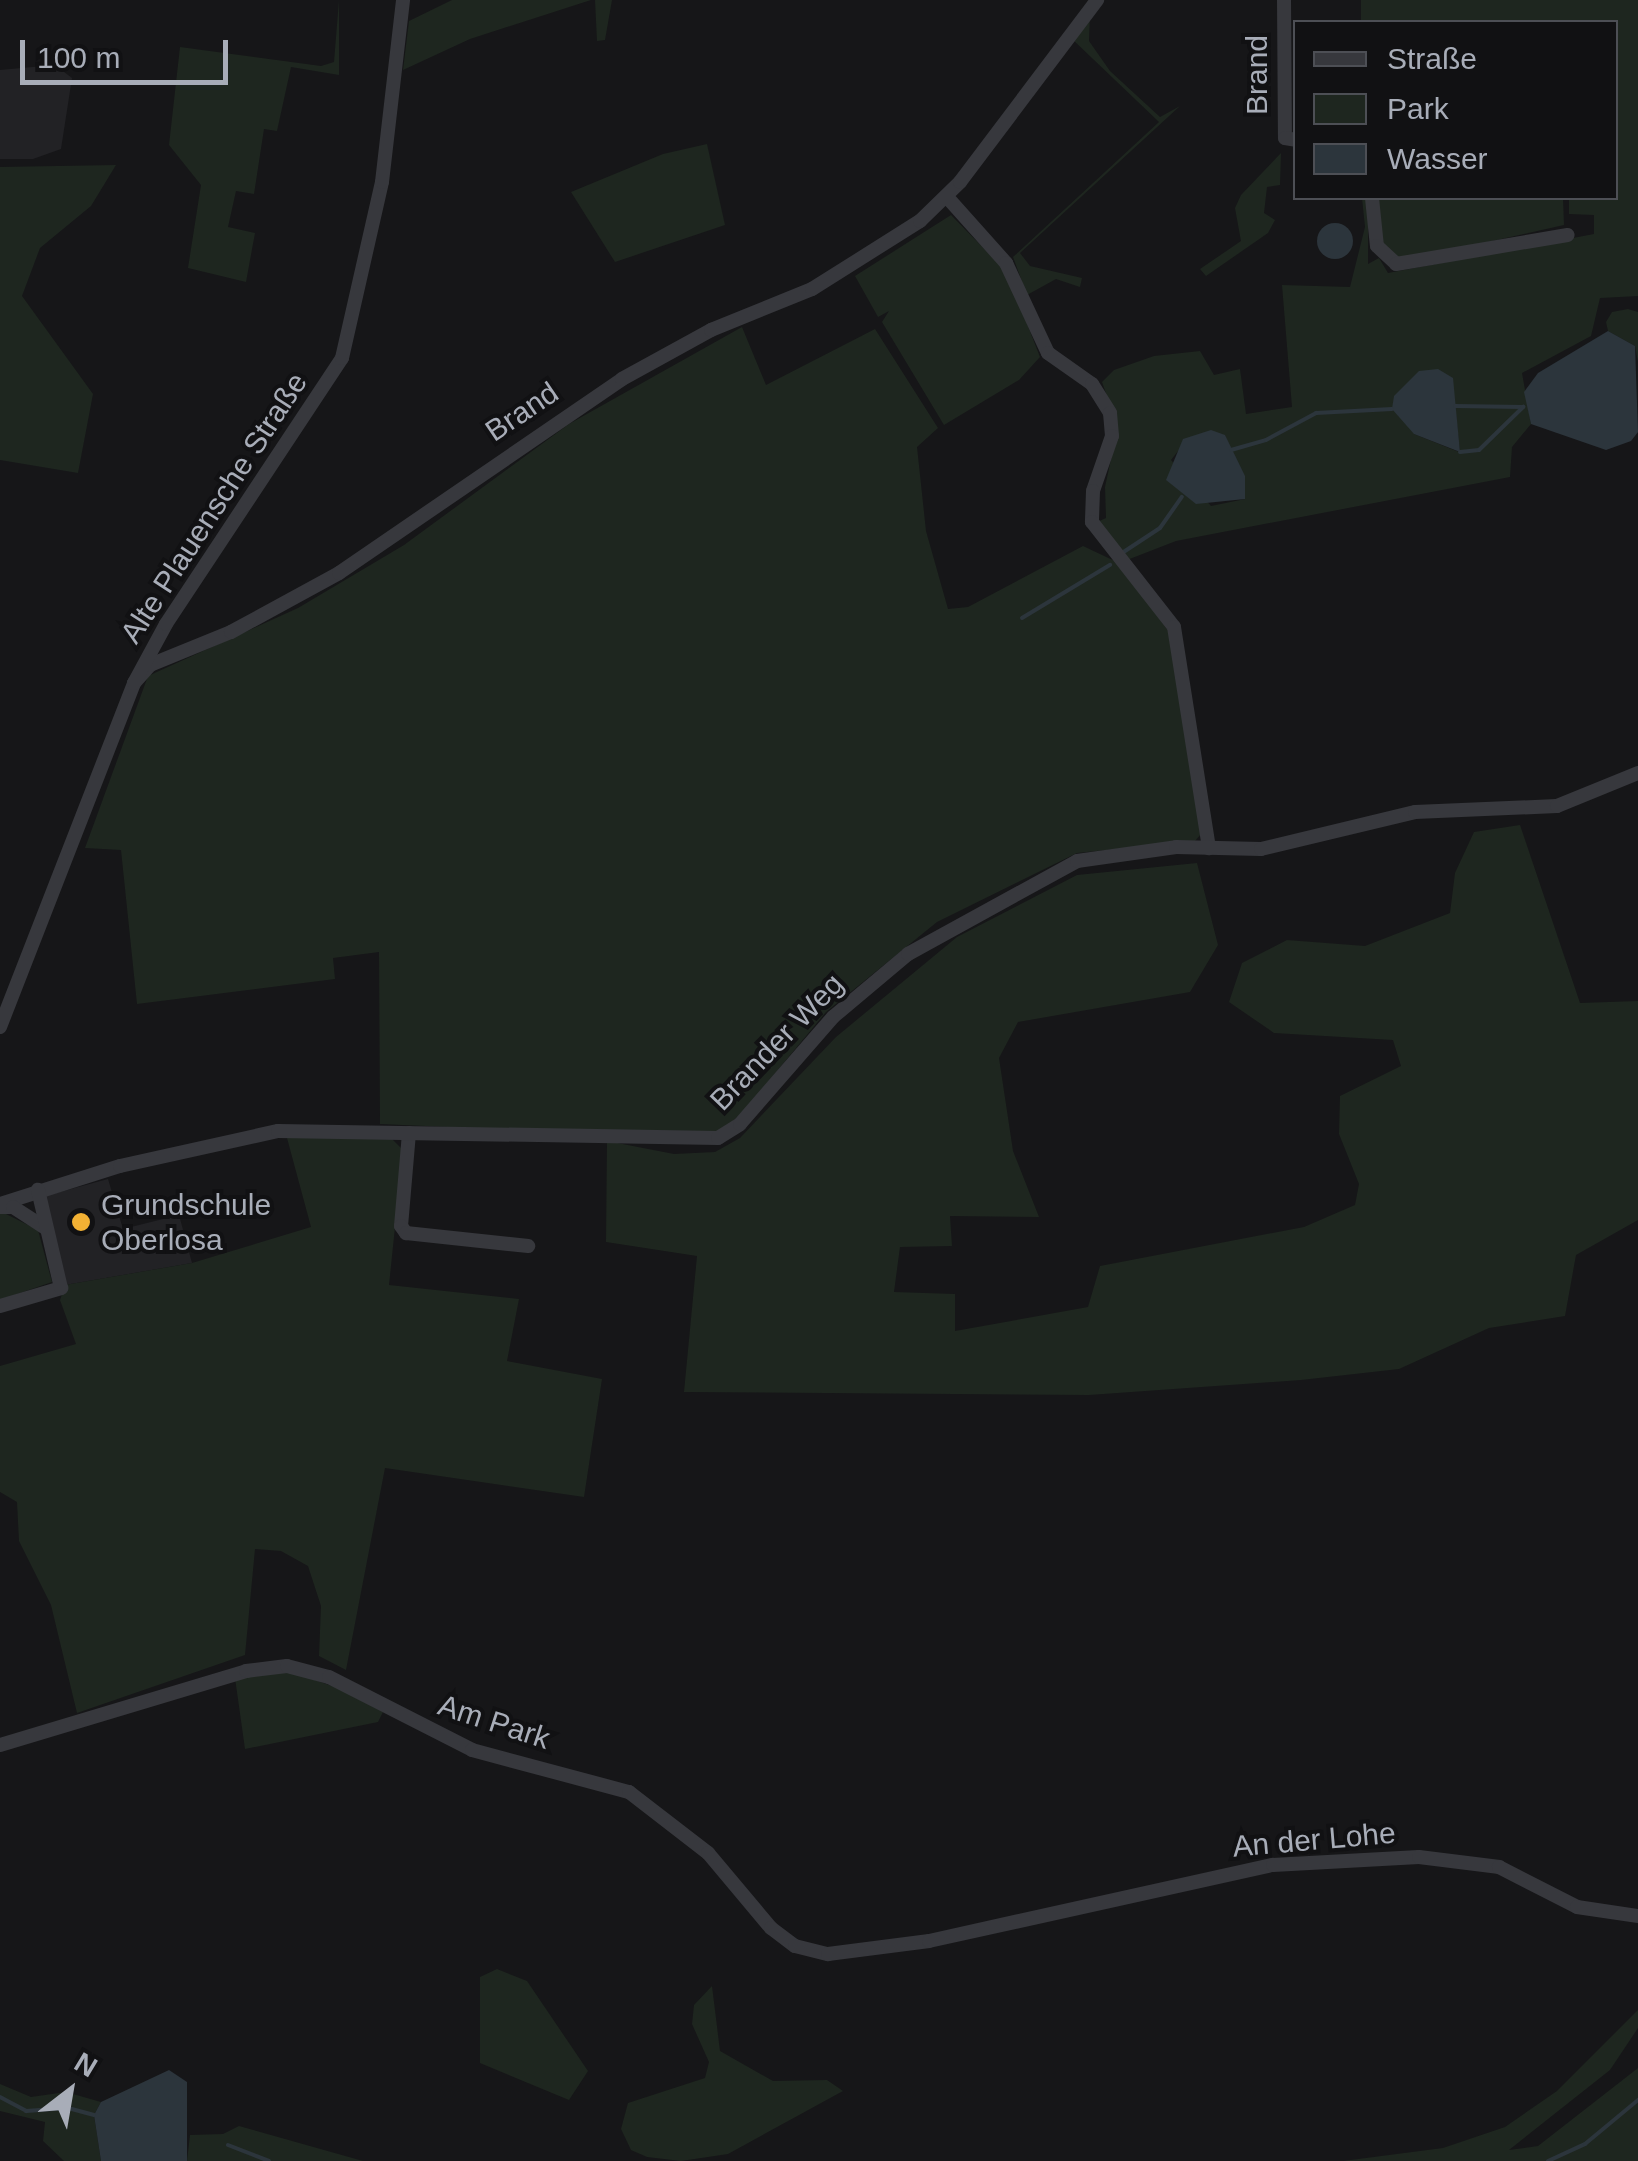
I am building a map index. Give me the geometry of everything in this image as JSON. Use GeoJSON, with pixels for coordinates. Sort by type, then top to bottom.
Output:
{"type":"FeatureCollection","features":[{"type":"Feature","properties":{"kind":"street","name":"Alte Plauensche Straße"},"geometry":{"type":"LineString","coordinates":[[0,1027],[134,684],[166,624],[342,358],[382,182],[403,0]]}},
{"type":"Feature","properties":{"kind":"street","name":"Brand"},"geometry":{"type":"LineString","coordinates":[[134,684],[150,665],[231,632],[339,573],[666,354],[854,266],[947,197],[1097,0]]}},
{"type":"Feature","properties":{"kind":"street","name":"Brand"},"geometry":{"type":"LineString","coordinates":[[1284,0],[1286,138],[1293,139]]}},
{"type":"Feature","properties":{"kind":"street"},"geometry":{"type":"LineString","coordinates":[[947,197],[1006,264],[1048,353],[1092,384],[1110,413],[1112,436],[1092,491],[1092,522],[1174,626],[1210,848]]}},
{"type":"Feature","properties":{"kind":"street"},"geometry":{"type":"LineString","coordinates":[[1372,200],[1377,246],[1396,264],[1568,235]]}},
{"type":"Feature","properties":{"kind":"street","name":"Brander Weg"},"geometry":{"type":"LineString","coordinates":[[0,1205],[38,1190],[244,1135],[409,1133],[718,1138],[740,1124],[833,1016],[942,931],[1077,861],[1117,852],[1261,849],[1415,812],[1557,806],[1638,773]]}},
{"type":"Feature","properties":{"kind":"street"},"geometry":{"type":"LineString","coordinates":[[409,1133],[401,1226],[406,1234],[528,1246]]}},
{"type":"Feature","properties":{"kind":"street"},"geometry":{"type":"LineString","coordinates":[[0,1306],[61,1288],[38,1190]]}},
{"type":"Feature","properties":{"kind":"street","name":"Brander Weg"},"geometry":{"type":"LineString","coordinates":[[0,1205],[12,1207],[46,1228]]}},
{"type":"Feature","properties":{"kind":"street","name":"Am Park"},"geometry":{"type":"LineString","coordinates":[[0,1745],[246,1671],[287,1666],[329,1677],[472,1750],[628,1792],[683,1830],[795,1946],[828,1954],[930,1940]]}},
{"type":"Feature","properties":{"kind":"street","name":"An der Lohe"},"geometry":{"type":"LineString","coordinates":[[930,1940],[1273,1865],[1418,1857],[1499,1868],[1577,1907],[1638,1916]]}},
{"type":"Feature","properties":{"kind":"shaded area"},"geometry":{"type":"Polygon","coordinates":[[[55,65],[72,78],[61,149],[33,159],[0,159],[0,70],[55,65]]]}},
{"type":"Feature","properties":{"kind":"shaded area"},"geometry":{"type":"Polygon","coordinates":[[[108,1179],[123,1229],[179,1215],[192,1263],[65,1285],[45,1196],[108,1179]]]}},
{"type":"Feature","properties":{"kind":"green space"},"geometry":{"type":"Polygon","coordinates":[[[339,0],[339,75],[291,67],[277,131],[264,129],[254,194],[236,191],[228,227],[255,233],[246,282],[188,268],[201,185],[169,145],[180,47],[321,66],[334,62],[339,0]]]}},
{"type":"Feature","properties":{"kind":"green space"},"geometry":{"type":"Polygon","coordinates":[[[452,0],[591,0],[470,39],[403,70],[409,21],[452,0]]]}},
{"type":"Feature","properties":{"kind":"green space"},"geometry":{"type":"Polygon","coordinates":[[[595,0],[612,0],[605,40],[597,41],[595,0]]]}},
{"type":"Feature","properties":{"kind":"green space"},"geometry":{"type":"Polygon","coordinates":[[[1361,0],[1638,0],[1638,296],[1600,298],[1591,336],[1522,373],[1531,424],[1512,447],[1510,477],[1176,541],[1127,560],[1097,522],[1106,518],[1105,487],[1118,427],[1102,382],[1114,370],[1154,356],[1200,351],[1214,375],[1240,369],[1246,414],[1292,407],[1282,285],[1350,287],[1365,227],[1362,200],[1368,200],[1368,264],[1379,258],[1388,273],[1594,234],[1594,215],[1569,214],[1569,200],[1618,200],[1618,20],[1361,20],[1361,0]],[[1452,378],[1414,434],[1460,452],[1452,378]],[[1225,435],[1182,446],[1171,460],[1211,506],[1245,499],[1225,435]]]}},
{"type":"Feature","properties":{"kind":"green space"},"geometry":{"type":"Polygon","coordinates":[[[1090,14],[1089,41],[1110,71],[1160,117],[1180,106],[1020,253],[1030,266],[1082,278],[1080,287],[1056,279],[1027,295],[1013,257],[1159,122],[1071,38],[1090,14]]]}},
{"type":"Feature","properties":{"kind":"green space"},"geometry":{"type":"Polygon","coordinates":[[[707,144],[725,225],[615,262],[571,192],[663,154],[707,144]]]}},
{"type":"Feature","properties":{"kind":"green space"},"geometry":{"type":"Polygon","coordinates":[[[1281,153],[1280,185],[1267,187],[1264,213],[1275,220],[1268,233],[1206,276],[1200,269],[1241,241],[1235,208],[1241,195],[1281,153]]]}},
{"type":"Feature","properties":{"kind":"green space"},"geometry":{"type":"Polygon","coordinates":[[[116,165],[91,206],[40,248],[22,296],[93,394],[78,473],[0,460],[0,167],[116,165]]]}},
{"type":"Feature","properties":{"kind":"green space"},"geometry":{"type":"Polygon","coordinates":[[[1375,200],[1563,200],[1564,225],[1398,262],[1383,252],[1375,200]]]}},
{"type":"Feature","properties":{"kind":"green space"},"geometry":{"type":"Polygon","coordinates":[[[951,215],[1007,272],[1040,357],[1019,380],[944,425],[882,322],[889,311],[878,317],[855,276],[951,215]]]}},
{"type":"Feature","properties":{"kind":"green space"},"geometry":{"type":"Polygon","coordinates":[[[1612,312],[1638,312],[1638,362],[1635,346],[1608,331],[1606,322],[1612,312]]]}},
{"type":"Feature","properties":{"kind":"green space"},"geometry":{"type":"Polygon","coordinates":[[[742,327],[766,385],[875,329],[938,428],[917,447],[926,531],[948,609],[968,607],[1083,546],[1119,563],[1169,632],[1202,833],[1195,841],[1077,853],[937,922],[826,1012],[743,1112],[718,1134],[693,1138],[380,1124],[379,952],[333,958],[335,979],[137,1004],[121,850],[85,848],[148,676],[298,608],[404,545],[569,424],[742,327]]]}},
{"type":"Feature","properties":{"kind":"green space"},"geometry":{"type":"Polygon","coordinates":[[[1520,825],[1580,1003],[1638,1001],[1638,1220],[1576,1255],[1565,1316],[1489,1328],[1399,1369],[1301,1380],[1089,1395],[684,1392],[697,1256],[606,1242],[607,1141],[674,1154],[715,1152],[740,1138],[836,1037],[957,937],[1077,875],[1197,863],[1218,945],[1190,992],[1018,1022],[999,1058],[1013,1151],[1039,1217],[950,1216],[952,1246],[900,1247],[894,1292],[955,1294],[955,1331],[1088,1307],[1100,1266],[1304,1227],[1355,1205],[1359,1184],[1339,1134],[1340,1096],[1401,1066],[1393,1040],[1274,1033],[1229,1002],[1242,963],[1287,940],[1365,946],[1450,913],[1455,873],[1474,832],[1520,825]]]}},
{"type":"Feature","properties":{"kind":"green space"},"geometry":{"type":"Polygon","coordinates":[[[388,1135],[403,1150],[389,1285],[519,1299],[507,1361],[602,1379],[584,1497],[385,1468],[346,1670],[319,1656],[321,1606],[308,1566],[281,1551],[255,1549],[245,1655],[77,1713],[51,1605],[19,1541],[17,1502],[0,1492],[0,1366],[76,1344],[60,1300],[65,1285],[192,1263],[311,1227],[287,1138],[388,1135]]]}},
{"type":"Feature","properties":{"kind":"green space"},"geometry":{"type":"Polygon","coordinates":[[[0,1211],[38,1230],[52,1282],[0,1300],[0,1211]]]}},
{"type":"Feature","properties":{"kind":"green space"},"geometry":{"type":"Polygon","coordinates":[[[285,1670],[338,1688],[383,1712],[378,1722],[245,1749],[235,1678],[285,1670]]]}},
{"type":"Feature","properties":{"kind":"green space"},"geometry":{"type":"Polygon","coordinates":[[[497,1969],[527,1981],[588,2071],[569,2100],[480,2063],[480,1977],[497,1969]]]}},
{"type":"Feature","properties":{"kind":"green space"},"geometry":{"type":"Polygon","coordinates":[[[712,1986],[720,2051],[773,2081],[827,2080],[843,2091],[728,2154],[681,2161],[647,2157],[631,2150],[621,2129],[628,2103],[705,2078],[709,2062],[692,2024],[694,2005],[712,1986]]]}},
{"type":"Feature","properties":{"kind":"green space"},"geometry":{"type":"Polygon","coordinates":[[[1638,2010],[1638,2028],[1610,2070],[1509,2150],[1538,2146],[1638,2068],[1638,2161],[1343,2161],[1443,2148],[1505,2127],[1557,2091],[1638,2010]]]}},
{"type":"Feature","properties":{"kind":"green space"},"geometry":{"type":"Polygon","coordinates":[[[0,2084],[31,2097],[66,2092],[101,2102],[94,2115],[101,2161],[64,2161],[43,2141],[45,2122],[0,2111],[0,2084]]]}},
{"type":"Feature","properties":{"kind":"green space"},"geometry":{"type":"Polygon","coordinates":[[[239,2126],[363,2161],[187,2161],[190,2135],[223,2134],[239,2126]]]}},
{"type":"Feature","properties":{"kind":"water"},"geometry":{"type":"Polygon","coordinates":[[[1335,223],[1348,228],[1353,241],[1348,254],[1335,259],[1322,254],[1317,241],[1322,228],[1335,223]]]}},
{"type":"Feature","properties":{"kind":"water"},"geometry":{"type":"Polygon","coordinates":[[[1608,331],[1635,346],[1638,432],[1631,441],[1606,450],[1531,424],[1524,392],[1538,373],[1608,331]]]}},
{"type":"Feature","properties":{"kind":"water"},"geometry":{"type":"Polygon","coordinates":[[[1438,369],[1453,378],[1460,452],[1414,434],[1392,409],[1394,396],[1419,371],[1438,369]]]}},
{"type":"Feature","properties":{"kind":"water"},"geometry":{"type":"Polygon","coordinates":[[[1211,430],[1225,435],[1245,476],[1245,499],[1196,504],[1166,480],[1183,439],[1211,430]]]}},
{"type":"Feature","properties":{"kind":"water"},"geometry":{"type":"Polygon","coordinates":[[[169,2070],[187,2082],[187,2161],[101,2161],[94,2115],[101,2102],[169,2070]]]}},
{"type":"Feature","properties":{"kind":"waterway"},"geometry":{"type":"LineString","coordinates":[[1455,406],[1523,407]]}},
{"type":"Feature","properties":{"kind":"waterway"},"geometry":{"type":"LineString","coordinates":[[1460,452],[1479,450],[1523,407]]}},
{"type":"Feature","properties":{"kind":"waterway"},"geometry":{"type":"LineString","coordinates":[[1231,450],[1266,440],[1316,413],[1392,409]]}},
{"type":"Feature","properties":{"kind":"waterway"},"geometry":{"type":"LineString","coordinates":[[1122,553],[1160,528],[1182,497]]}},
{"type":"Feature","properties":{"kind":"waterway"},"geometry":{"type":"LineString","coordinates":[[1022,618],[1110,565]]}},
{"type":"Feature","properties":{"kind":"waterway"},"geometry":{"type":"LineString","coordinates":[[0,2097],[26,2111],[68,2108],[94,2115]]}},
{"type":"Feature","properties":{"kind":"waterway"},"geometry":{"type":"LineString","coordinates":[[1548,2161],[1585,2144],[1638,2100]]}},
{"type":"Feature","properties":{"kind":"waterway"},"geometry":{"type":"LineString","coordinates":[[228,2145],[269,2161]]}},
{"type":"Feature","properties":{"kind":"place","name":"Grundschule Oberlosa"},"geometry":{"type":"Point","coordinates":[81,1222]}}]}
